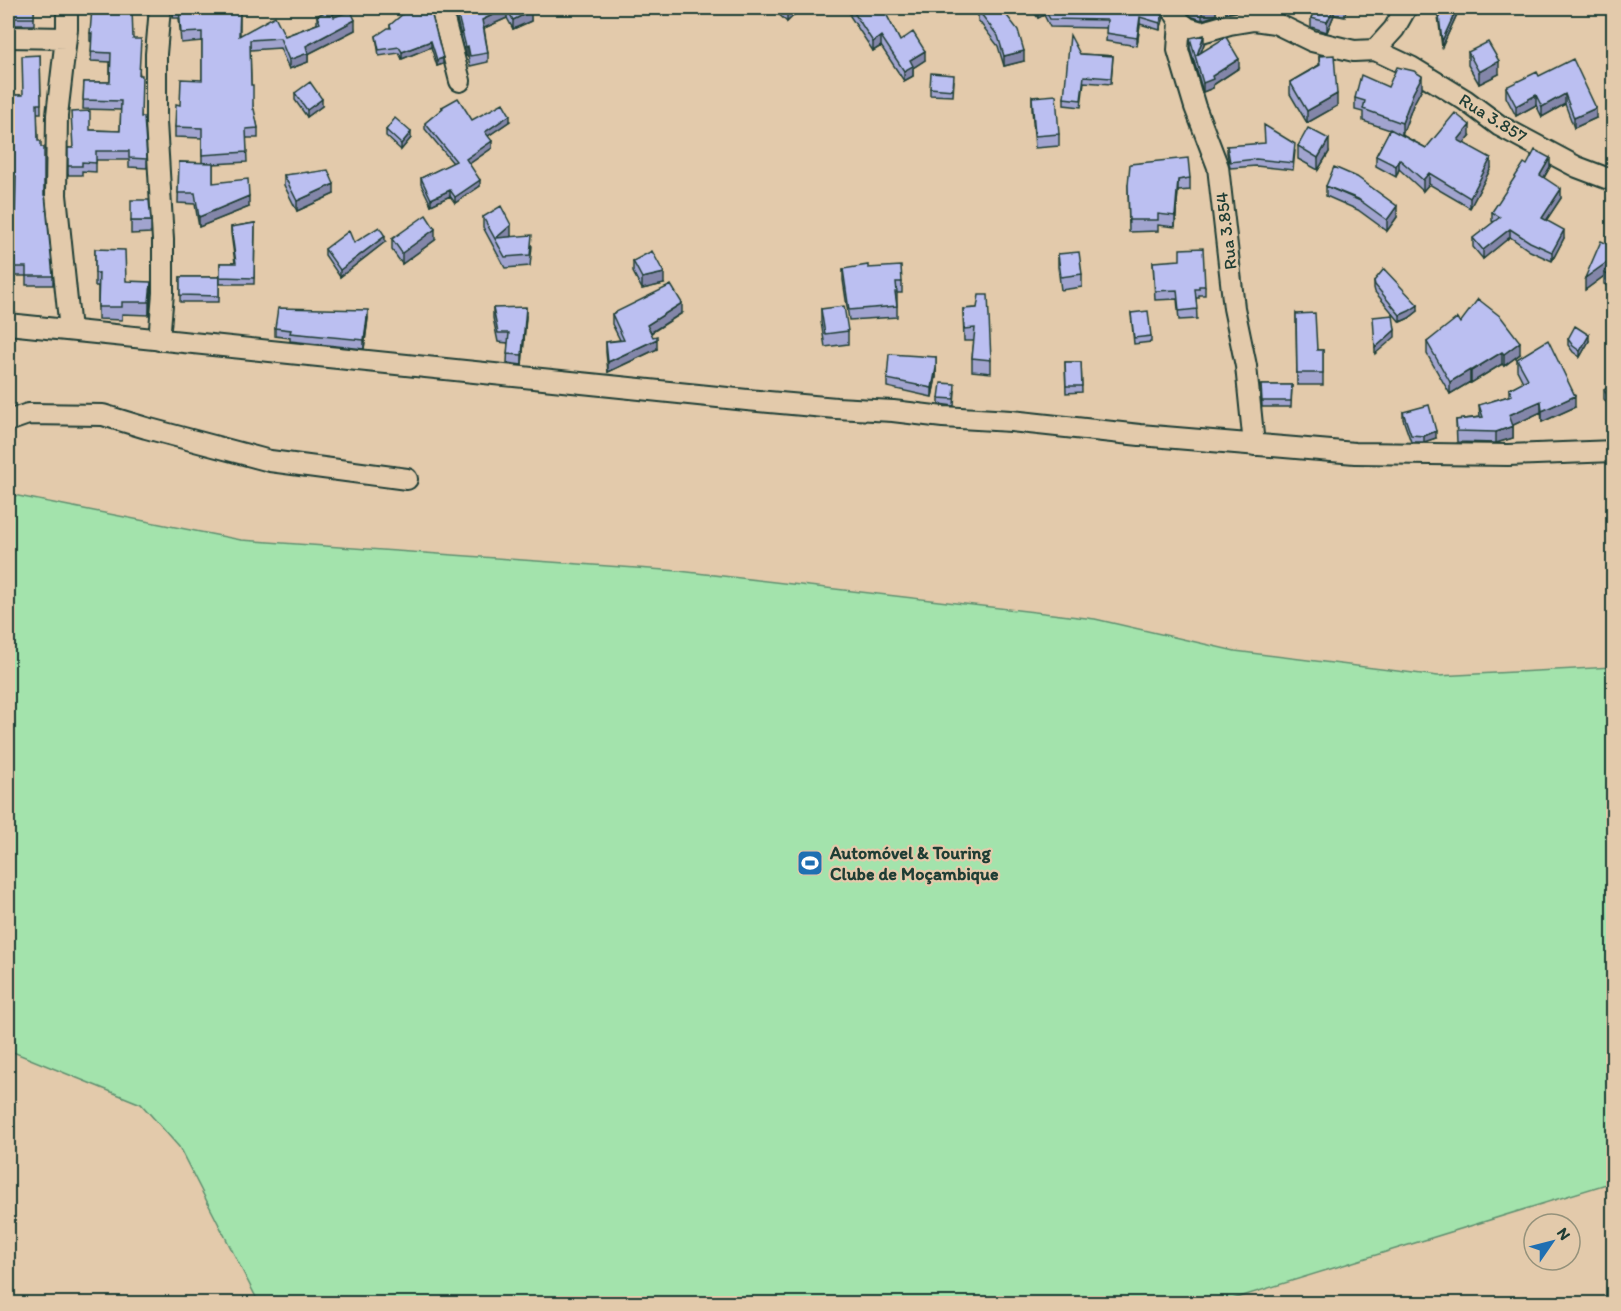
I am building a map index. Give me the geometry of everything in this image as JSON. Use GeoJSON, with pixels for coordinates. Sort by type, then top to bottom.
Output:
{"type":"FeatureCollection","features":[{"type":"Feature","properties":{"kind":"street"},"geometry":{"type":"LineString","coordinates":[[68,8],[57,116],[56,195],[70,330]]}},
{"type":"Feature","properties":{"kind":"street"},"geometry":{"type":"LineString","coordinates":[[159,340],[163,293],[163,251],[156,122],[156,54],[160,8]]}},
{"type":"Feature","properties":{"kind":"street"},"geometry":{"type":"LineString","coordinates":[[441,8],[460,81]]}},
{"type":"Feature","properties":{"kind":"street"},"geometry":{"type":"LineString","coordinates":[[1176,15],[1188,28],[1202,32],[1254,20],[1275,23],[1312,41],[1353,51],[1375,50],[1394,29],[1406,8]]}},
{"type":"Feature","properties":{"kind":"street","name":"Rua 3.854"},"geometry":{"type":"LineString","coordinates":[[1176,15],[1178,50],[1195,108],[1218,167],[1234,308],[1246,366],[1254,445]]}},
{"type":"Feature","properties":{"kind":"street"},"geometry":{"type":"LineString","coordinates":[[8,37],[66,38]]}},
{"type":"Feature","properties":{"kind":"street","name":"Rua 3.857"},"geometry":{"type":"LineString","coordinates":[[1375,50],[1411,67],[1465,100],[1500,126],[1577,167],[1614,181]]}},
{"type":"Feature","properties":{"kind":"street"},"geometry":{"type":"LineString","coordinates":[[8,324],[702,396],[1011,421],[1367,454],[1508,455],[1614,451]]}},
{"type":"Feature","properties":{"kind":"street"},"geometry":{"type":"LineString","coordinates":[[8,421],[28,414],[103,415],[270,461],[407,478]]}},
{"type":"Feature","properties":{"kind":"green space","name":"Automóvel & Touring Clube de Moçambique"},"geometry":{"type":"Polygon","coordinates":[[[8,494],[241,540],[679,571],[1095,619],[1235,651],[1438,676],[1613,667],[1613,1182],[1220,1303],[259,1303],[179,1147],[141,1104],[8,1050],[8,494]]]}},
{"type":"Feature","properties":{"kind":"building"},"geometry":{"type":"Polygon","coordinates":[[[8,8],[34,8],[34,18],[8,18],[8,8]]]}},
{"type":"Feature","properties":{"kind":"building"},"geometry":{"type":"Polygon","coordinates":[[[92,8],[132,8],[133,39],[141,39],[139,75],[142,75],[141,117],[144,117],[147,159],[129,158],[129,151],[96,151],[96,163],[82,162],[82,166],[68,166],[68,148],[73,148],[71,112],[90,111],[90,130],[120,131],[121,101],[83,100],[84,82],[110,82],[111,53],[91,52],[92,8]]]}},
{"type":"Feature","properties":{"kind":"building"},"geometry":{"type":"Polygon","coordinates":[[[179,8],[240,8],[239,36],[275,16],[285,36],[320,23],[317,16],[330,9],[334,17],[351,11],[355,20],[306,46],[308,53],[289,60],[280,38],[250,40],[253,109],[258,128],[246,129],[247,152],[202,155],[202,128],[175,127],[176,104],[180,105],[181,79],[202,80],[202,32],[181,33],[179,8]]]}},
{"type":"Feature","properties":{"kind":"building"},"geometry":{"type":"Polygon","coordinates":[[[330,8],[345,8],[333,14],[330,8]]]}},
{"type":"Feature","properties":{"kind":"building"},"geometry":{"type":"Polygon","coordinates":[[[410,8],[430,8],[443,58],[437,60],[431,41],[402,52],[399,47],[379,50],[376,36],[391,28],[390,25],[410,8]]]}},
{"type":"Feature","properties":{"kind":"building"},"geometry":{"type":"Polygon","coordinates":[[[456,8],[507,8],[482,20],[488,53],[470,56],[456,8]]]}},
{"type":"Feature","properties":{"kind":"building"},"geometry":{"type":"Polygon","coordinates":[[[507,8],[530,8],[531,11],[513,20],[507,8]]]}},
{"type":"Feature","properties":{"kind":"building"},"geometry":{"type":"Polygon","coordinates":[[[781,8],[792,8],[787,13],[781,8]]]}},
{"type":"Feature","properties":{"kind":"building"},"geometry":{"type":"Polygon","coordinates":[[[851,8],[883,8],[900,41],[913,32],[925,51],[910,60],[913,66],[904,71],[881,36],[873,42],[851,8]]]}},
{"type":"Feature","properties":{"kind":"building"},"geometry":{"type":"Polygon","coordinates":[[[1001,8],[1018,30],[1024,51],[1004,56],[998,36],[978,10],[1001,8]]]}},
{"type":"Feature","properties":{"kind":"building"},"geometry":{"type":"Polygon","coordinates":[[[1044,8],[1163,8],[1164,10],[1160,23],[1140,17],[1137,38],[1106,33],[1107,20],[1050,19],[1044,8]]]}},
{"type":"Feature","properties":{"kind":"building"},"geometry":{"type":"Polygon","coordinates":[[[1191,8],[1216,8],[1202,12],[1191,8]]]}},
{"type":"Feature","properties":{"kind":"building"},"geometry":{"type":"Polygon","coordinates":[[[1316,8],[1334,8],[1327,22],[1311,18],[1316,8]]]}},
{"type":"Feature","properties":{"kind":"building"},"geometry":{"type":"Polygon","coordinates":[[[1438,8],[1457,8],[1442,41],[1438,8]]]}},
{"type":"Feature","properties":{"kind":"building"},"geometry":{"type":"Polygon","coordinates":[[[1070,35],[1080,54],[1113,56],[1111,78],[1084,76],[1081,100],[1064,98],[1070,35]]]}},
{"type":"Feature","properties":{"kind":"building"},"geometry":{"type":"Polygon","coordinates":[[[1204,35],[1197,55],[1226,37],[1239,59],[1212,76],[1213,79],[1203,83],[1190,38],[1204,35]]]}},
{"type":"Feature","properties":{"kind":"building"},"geometry":{"type":"Polygon","coordinates":[[[1488,42],[1499,61],[1479,72],[1468,52],[1488,42]]]}},
{"type":"Feature","properties":{"kind":"building"},"geometry":{"type":"Polygon","coordinates":[[[40,55],[41,104],[37,104],[38,141],[41,141],[41,147],[44,147],[44,195],[53,276],[26,276],[26,267],[14,267],[14,242],[8,241],[8,221],[15,221],[16,176],[8,176],[8,140],[14,140],[13,110],[8,110],[8,95],[23,95],[22,56],[40,55]]]}},
{"type":"Feature","properties":{"kind":"building"},"geometry":{"type":"Polygon","coordinates":[[[1334,55],[1337,94],[1307,111],[1290,82],[1320,65],[1319,56],[1334,55]]]}},
{"type":"Feature","properties":{"kind":"building"},"geometry":{"type":"Polygon","coordinates":[[[1573,59],[1596,108],[1574,118],[1565,94],[1542,107],[1536,95],[1516,106],[1506,87],[1537,72],[1539,76],[1573,59]]]}},
{"type":"Feature","properties":{"kind":"building"},"geometry":{"type":"Polygon","coordinates":[[[1397,67],[1414,71],[1422,76],[1402,123],[1363,109],[1365,101],[1355,98],[1361,75],[1388,87],[1397,67]]]}},
{"type":"Feature","properties":{"kind":"building"},"geometry":{"type":"Polygon","coordinates":[[[931,73],[954,75],[953,90],[930,88],[931,73]]]}},
{"type":"Feature","properties":{"kind":"building"},"geometry":{"type":"Polygon","coordinates":[[[310,82],[322,99],[307,110],[295,93],[310,82]]]}},
{"type":"Feature","properties":{"kind":"building"},"geometry":{"type":"Polygon","coordinates":[[[1056,95],[1059,134],[1035,136],[1032,97],[1056,95]]]}},
{"type":"Feature","properties":{"kind":"building"},"geometry":{"type":"Polygon","coordinates":[[[458,98],[472,120],[503,103],[510,115],[485,132],[492,141],[466,159],[480,180],[455,197],[450,190],[431,199],[421,178],[456,161],[425,123],[442,107],[458,98]]]}},
{"type":"Feature","properties":{"kind":"building"},"geometry":{"type":"Polygon","coordinates":[[[1455,113],[1470,125],[1458,140],[1491,158],[1470,198],[1429,173],[1423,180],[1399,159],[1396,166],[1376,156],[1390,129],[1426,148],[1455,113]]]}},
{"type":"Feature","properties":{"kind":"building"},"geometry":{"type":"Polygon","coordinates":[[[395,118],[411,132],[401,144],[386,130],[395,118]]]}},
{"type":"Feature","properties":{"kind":"building"},"geometry":{"type":"Polygon","coordinates":[[[1264,125],[1295,144],[1293,163],[1256,159],[1230,162],[1227,146],[1265,143],[1264,125]]]}},
{"type":"Feature","properties":{"kind":"building"},"geometry":{"type":"Polygon","coordinates":[[[1308,128],[1329,139],[1318,158],[1298,146],[1308,128]]]}},
{"type":"Feature","properties":{"kind":"building"},"geometry":{"type":"Polygon","coordinates":[[[1535,150],[1550,158],[1540,175],[1561,189],[1542,218],[1564,230],[1552,252],[1510,229],[1483,250],[1473,238],[1500,217],[1492,212],[1524,163],[1527,165],[1535,150]]]}},
{"type":"Feature","properties":{"kind":"building"},"geometry":{"type":"Polygon","coordinates":[[[1188,158],[1190,178],[1178,180],[1175,216],[1158,214],[1158,220],[1129,220],[1130,164],[1188,158]]]}},
{"type":"Feature","properties":{"kind":"building"},"geometry":{"type":"Polygon","coordinates":[[[179,162],[213,163],[213,183],[248,179],[249,196],[199,217],[195,193],[178,193],[179,162]]]}},
{"type":"Feature","properties":{"kind":"building"},"geometry":{"type":"Polygon","coordinates":[[[1334,167],[1357,177],[1397,206],[1387,220],[1358,199],[1326,186],[1334,167]]]}},
{"type":"Feature","properties":{"kind":"building"},"geometry":{"type":"Polygon","coordinates":[[[328,170],[334,184],[297,201],[284,175],[308,173],[328,170]]]}},
{"type":"Feature","properties":{"kind":"building"},"geometry":{"type":"Polygon","coordinates":[[[131,200],[149,200],[151,221],[131,221],[131,200]]]}},
{"type":"Feature","properties":{"kind":"building"},"geometry":{"type":"Polygon","coordinates":[[[501,206],[511,225],[496,238],[532,235],[530,255],[505,257],[483,217],[501,206]]]}},
{"type":"Feature","properties":{"kind":"building"},"geometry":{"type":"Polygon","coordinates":[[[426,215],[435,229],[402,253],[392,239],[426,215]]]}},
{"type":"Feature","properties":{"kind":"building"},"geometry":{"type":"Polygon","coordinates":[[[255,223],[254,278],[220,277],[220,263],[236,263],[231,227],[255,223]]]}},
{"type":"Feature","properties":{"kind":"building"},"geometry":{"type":"Polygon","coordinates":[[[379,227],[385,236],[340,270],[325,249],[349,231],[354,243],[379,227]]]}},
{"type":"Feature","properties":{"kind":"building"},"geometry":{"type":"Polygon","coordinates":[[[1601,241],[1614,247],[1614,278],[1604,273],[1613,258],[1585,278],[1601,241]]]}},
{"type":"Feature","properties":{"kind":"building"},"geometry":{"type":"Polygon","coordinates":[[[1203,248],[1205,286],[1195,289],[1197,309],[1179,311],[1177,290],[1155,291],[1153,262],[1180,260],[1180,249],[1203,248]]]}},
{"type":"Feature","properties":{"kind":"building"},"geometry":{"type":"Polygon","coordinates":[[[95,249],[125,250],[126,281],[151,282],[149,302],[122,302],[122,307],[98,307],[99,273],[95,273],[95,249]]]}},
{"type":"Feature","properties":{"kind":"building"},"geometry":{"type":"Polygon","coordinates":[[[652,251],[664,273],[642,278],[633,261],[652,251]]]}},
{"type":"Feature","properties":{"kind":"building"},"geometry":{"type":"Polygon","coordinates":[[[1079,252],[1082,274],[1061,277],[1058,254],[1079,252]]]}},
{"type":"Feature","properties":{"kind":"building"},"geometry":{"type":"Polygon","coordinates":[[[868,265],[868,268],[901,266],[902,282],[896,282],[897,292],[895,292],[897,306],[849,310],[843,269],[868,265]]]}},
{"type":"Feature","properties":{"kind":"building"},"geometry":{"type":"Polygon","coordinates":[[[1384,269],[1418,305],[1400,315],[1375,285],[1374,281],[1384,269]]]}},
{"type":"Feature","properties":{"kind":"building"},"geometry":{"type":"Polygon","coordinates":[[[180,277],[219,277],[219,296],[180,295],[180,277]]]}},
{"type":"Feature","properties":{"kind":"building"},"geometry":{"type":"Polygon","coordinates":[[[671,285],[682,303],[647,325],[653,337],[657,336],[657,339],[608,362],[606,342],[624,340],[612,314],[671,285]]]}},
{"type":"Feature","properties":{"kind":"building"},"geometry":{"type":"Polygon","coordinates":[[[979,295],[988,295],[991,360],[972,358],[975,328],[964,329],[963,309],[977,308],[979,295]]]}},
{"type":"Feature","properties":{"kind":"building"},"geometry":{"type":"Polygon","coordinates":[[[1478,299],[1501,317],[1520,342],[1504,354],[1502,352],[1450,382],[1427,342],[1457,318],[1460,323],[1478,299]]]}},
{"type":"Feature","properties":{"kind":"building"},"geometry":{"type":"Polygon","coordinates":[[[844,306],[848,331],[825,334],[821,309],[844,306]]]}},
{"type":"Feature","properties":{"kind":"building"},"geometry":{"type":"Polygon","coordinates":[[[526,307],[522,355],[507,354],[509,333],[498,333],[493,308],[526,307]]]}},
{"type":"Feature","properties":{"kind":"building"},"geometry":{"type":"Polygon","coordinates":[[[278,308],[368,310],[364,340],[290,333],[291,330],[275,328],[278,308]]]}},
{"type":"Feature","properties":{"kind":"building"},"geometry":{"type":"Polygon","coordinates":[[[1148,311],[1151,336],[1134,338],[1131,313],[1148,311]]]}},
{"type":"Feature","properties":{"kind":"building"},"geometry":{"type":"Polygon","coordinates":[[[1315,313],[1317,350],[1323,350],[1323,373],[1297,373],[1296,314],[1315,313]]]}},
{"type":"Feature","properties":{"kind":"building"},"geometry":{"type":"Polygon","coordinates":[[[1393,315],[1395,330],[1375,348],[1373,317],[1393,315]]]}},
{"type":"Feature","properties":{"kind":"building"},"geometry":{"type":"Polygon","coordinates":[[[1575,326],[1589,335],[1580,351],[1568,339],[1575,326]]]}},
{"type":"Feature","properties":{"kind":"building"},"geometry":{"type":"Polygon","coordinates":[[[1548,340],[1575,396],[1542,411],[1541,401],[1509,415],[1513,426],[1496,432],[1457,431],[1456,420],[1483,417],[1479,405],[1512,395],[1509,389],[1528,379],[1517,359],[1548,340]]]}},
{"type":"Feature","properties":{"kind":"building"},"geometry":{"type":"Polygon","coordinates":[[[889,354],[936,357],[932,388],[887,379],[889,354]]]}},
{"type":"Feature","properties":{"kind":"building"},"geometry":{"type":"Polygon","coordinates":[[[1065,362],[1081,362],[1082,386],[1066,386],[1065,362]]]}},
{"type":"Feature","properties":{"kind":"building"},"geometry":{"type":"Polygon","coordinates":[[[941,383],[955,384],[954,399],[939,398],[941,383]]]}},
{"type":"Feature","properties":{"kind":"building"},"geometry":{"type":"Polygon","coordinates":[[[1614,384],[1614,404],[1604,390],[1614,384]]]}},
{"type":"Feature","properties":{"kind":"building"},"geometry":{"type":"Polygon","coordinates":[[[1261,385],[1292,385],[1291,401],[1262,401],[1261,385]]]}},
{"type":"Feature","properties":{"kind":"building"},"geometry":{"type":"Polygon","coordinates":[[[1429,405],[1436,431],[1424,436],[1411,435],[1403,412],[1429,405]]]}},
{"type":"Feature","properties":{"kind":"place","name":"Automóvel & Touring Clube de Moçambique"},"geometry":{"type":"Point","coordinates":[810,863]}}]}
